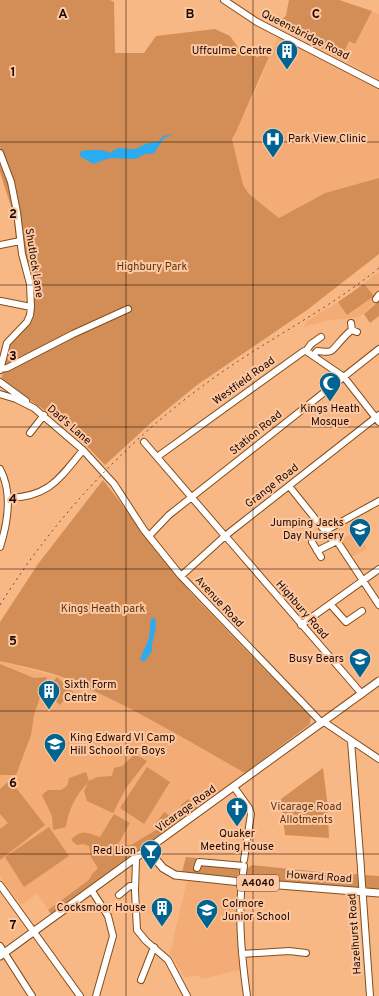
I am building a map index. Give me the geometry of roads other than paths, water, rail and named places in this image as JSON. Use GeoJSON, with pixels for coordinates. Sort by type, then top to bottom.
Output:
{"type":"FeatureCollection","features":[{"type":"Feature","properties":{"kind":"main road","name":"Vicarage Road"},"geometry":{"type":"LineString","coordinates":[[2,955],[379,682]]}},
{"type":"Feature","properties":{"kind":"main road","name":"Howard Road"},"geometry":{"type":"LineString","coordinates":[[148,850],[163,868],[174,875],[379,893]]}},
{"type":"Feature","properties":{"kind":"street","name":"Queensbridge Road"},"geometry":{"type":"LineString","coordinates":[[224,0],[257,22],[379,85]]}},
{"type":"Feature","properties":{"kind":"street","name":"Shutlock Lane"},"geometry":{"type":"LineString","coordinates":[[0,153],[11,182],[17,212],[20,241],[30,284],[31,307],[27,322],[7,343],[0,370]]}},
{"type":"Feature","properties":{"kind":"street"},"geometry":{"type":"LineString","coordinates":[[0,245],[20,241]]}},
{"type":"Feature","properties":{"kind":"street"},"geometry":{"type":"LineString","coordinates":[[0,301],[31,307]]}},
{"type":"Feature","properties":{"kind":"street"},"geometry":{"type":"LineString","coordinates":[[0,370],[7,368],[73,334],[128,309]]}},
{"type":"Feature","properties":{"kind":"street"},"geometry":{"type":"LineString","coordinates":[[313,356],[317,351],[326,352],[333,350],[342,337],[354,331],[351,323]]}},
{"type":"Feature","properties":{"kind":"street","name":"Westfield Road"},"geometry":{"type":"LineString","coordinates":[[157,457],[301,352],[306,351],[311,344],[321,337]]}},
{"type":"Feature","properties":{"kind":"street","name":"Station Road"},"geometry":{"type":"LineString","coordinates":[[149,536],[169,514],[379,349]]}},
{"type":"Feature","properties":{"kind":"street"},"geometry":{"type":"LineString","coordinates":[[306,351],[344,378],[378,418]]}},
{"type":"Feature","properties":{"kind":"street"},"geometry":{"type":"LineString","coordinates":[[0,382],[34,408]]}},
{"type":"Feature","properties":{"kind":"street","name":"Dad's Lane"},"geometry":{"type":"LineString","coordinates":[[0,394],[16,399],[44,415],[83,450],[114,484]]}},
{"type":"Feature","properties":{"kind":"street"},"geometry":{"type":"LineString","coordinates":[[30,433],[44,415]]}},
{"type":"Feature","properties":{"kind":"street","name":"Grange Road"},"geometry":{"type":"LineString","coordinates":[[181,576],[289,486],[378,418]]}},
{"type":"Feature","properties":{"kind":"street","name":"Highbury Road"},"geometry":{"type":"LineString","coordinates":[[144,442],[362,694]]}},
{"type":"Feature","properties":{"kind":"street"},"geometry":{"type":"LineString","coordinates":[[8,498],[27,496],[44,491],[55,483],[83,450]]}},
{"type":"Feature","properties":{"kind":"street"},"geometry":{"type":"LineString","coordinates":[[0,469],[6,484],[8,498],[8,511],[0,548]]}},
{"type":"Feature","properties":{"kind":"street","name":"Avenue Road"},"geometry":{"type":"LineString","coordinates":[[114,484],[149,536],[181,576],[323,722],[379,759]]}},
{"type":"Feature","properties":{"kind":"street"},"geometry":{"type":"LineString","coordinates":[[289,486],[333,541],[337,541],[340,544],[362,581],[379,605]]}},
{"type":"Feature","properties":{"kind":"street"},"geometry":{"type":"LineString","coordinates":[[325,531],[379,501]]}},
{"type":"Feature","properties":{"kind":"street"},"geometry":{"type":"LineString","coordinates":[[317,551],[333,541]]}},
{"type":"Feature","properties":{"kind":"street"},"geometry":{"type":"LineString","coordinates":[[312,542],[321,557]]}},
{"type":"Feature","properties":{"kind":"street"},"geometry":{"type":"LineString","coordinates":[[301,625],[379,569]]}},
{"type":"Feature","properties":{"kind":"street"},"geometry":{"type":"LineString","coordinates":[[330,604],[346,622],[362,611]]}},
{"type":"Feature","properties":{"kind":"street","name":"Hazelhurst Road"},"geometry":{"type":"LineString","coordinates":[[351,741],[370,996]]}},
{"type":"Feature","properties":{"kind":"street"},"geometry":{"type":"LineString","coordinates":[[234,787],[249,808],[251,814],[241,882],[242,954],[247,996]]}},
{"type":"Feature","properties":{"kind":"street"},"geometry":{"type":"LineString","coordinates":[[136,859],[135,886],[137,930],[142,937],[168,960],[187,996]]}},
{"type":"Feature","properties":{"kind":"street"},"geometry":{"type":"LineString","coordinates":[[197,868],[199,862],[244,863]]}},
{"type":"Feature","properties":{"kind":"street"},"geometry":{"type":"LineString","coordinates":[[0,885],[80,996]]}},
{"type":"Feature","properties":{"kind":"street"},"geometry":{"type":"LineString","coordinates":[[119,894],[130,886],[135,886]]}},
{"type":"Feature","properties":{"kind":"street"},"geometry":{"type":"LineString","coordinates":[[92,891],[108,916],[112,931],[110,948],[96,996]]}},
{"type":"Feature","properties":{"kind":"street"},"geometry":{"type":"LineString","coordinates":[[0,946],[2,955],[32,996]]}},
{"type":"Feature","properties":{"kind":"street"},"geometry":{"type":"LineString","coordinates":[[141,980],[154,947]]}},
{"type":"Feature","properties":{"kind":"street"},"geometry":{"type":"LineString","coordinates":[[242,954],[289,951],[306,953]]}},
{"type":"Feature","properties":{"kind":"water"},"geometry":{"type":"Polygon","coordinates":[[[174,134],[164,138],[155,152],[145,154],[135,159],[110,158],[93,164],[80,156],[80,152],[86,150],[99,150],[110,153],[120,148],[136,149],[147,143],[158,142],[163,136],[174,134]]]}},
{"type":"Feature","properties":{"kind":"water"},"geometry":{"type":"Polygon","coordinates":[[[151,618],[155,618],[156,623],[152,651],[145,661],[142,661],[140,659],[149,638],[151,618]]]}},
{"type":"Feature","properties":{"kind":"railway"},"geometry":{"type":"LineString","coordinates":[[0,605],[22,571],[73,506],[100,476],[160,420],[225,370],[323,308],[379,268]]}},
{"type":"Feature","properties":{"kind":"place","name":"Uffculme Centre"},"geometry":{"type":"Point","coordinates":[287,70]}},
{"type":"Feature","properties":{"kind":"place","name":"Park View Clinic"},"geometry":{"type":"Point","coordinates":[273,158]}},
{"type":"Feature","properties":{"kind":"place","name":"Kings Heath Mosque"},"geometry":{"type":"Point","coordinates":[330,402]}},
{"type":"Feature","properties":{"kind":"place","name":"Jumping Jacks Day Nursery"},"geometry":{"type":"Point","coordinates":[360,548]}},
{"type":"Feature","properties":{"kind":"place","name":"Busy Bears"},"geometry":{"type":"Point","coordinates":[360,678]}},
{"type":"Feature","properties":{"kind":"place","name":"Sixth Form Centre"},"geometry":{"type":"Point","coordinates":[49,710]}},
{"type":"Feature","properties":{"kind":"place","name":"King Edward VI Camp Hill School for Boys"},"geometry":{"type":"Point","coordinates":[55,764]}},
{"type":"Feature","properties":{"kind":"place","name":"Quaker Meeting House"},"geometry":{"type":"Point","coordinates":[237,828]}},
{"type":"Feature","properties":{"kind":"place","name":"Red Lion"},"geometry":{"type":"Point","coordinates":[151,870]}},
{"type":"Feature","properties":{"kind":"place","name":"Cocksmoor House"},"geometry":{"type":"Point","coordinates":[162,928]}},
{"type":"Feature","properties":{"kind":"place","name":"Colmore Junior School"},"geometry":{"type":"Point","coordinates":[207,930]}},
{"type":"Feature","properties":{"kind":"park label","name":"Highbury Park"},"geometry":{"type":"Point","coordinates":[152,267]}},
{"type":"Feature","properties":{"kind":"park label","name":"Kings Heath park"},"geometry":{"type":"Point","coordinates":[103,609]}},
{"type":"Feature","properties":{"kind":"park label","name":"Vicarage Road Allotments"},"geometry":{"type":"Point","coordinates":[306,813]}}]}
